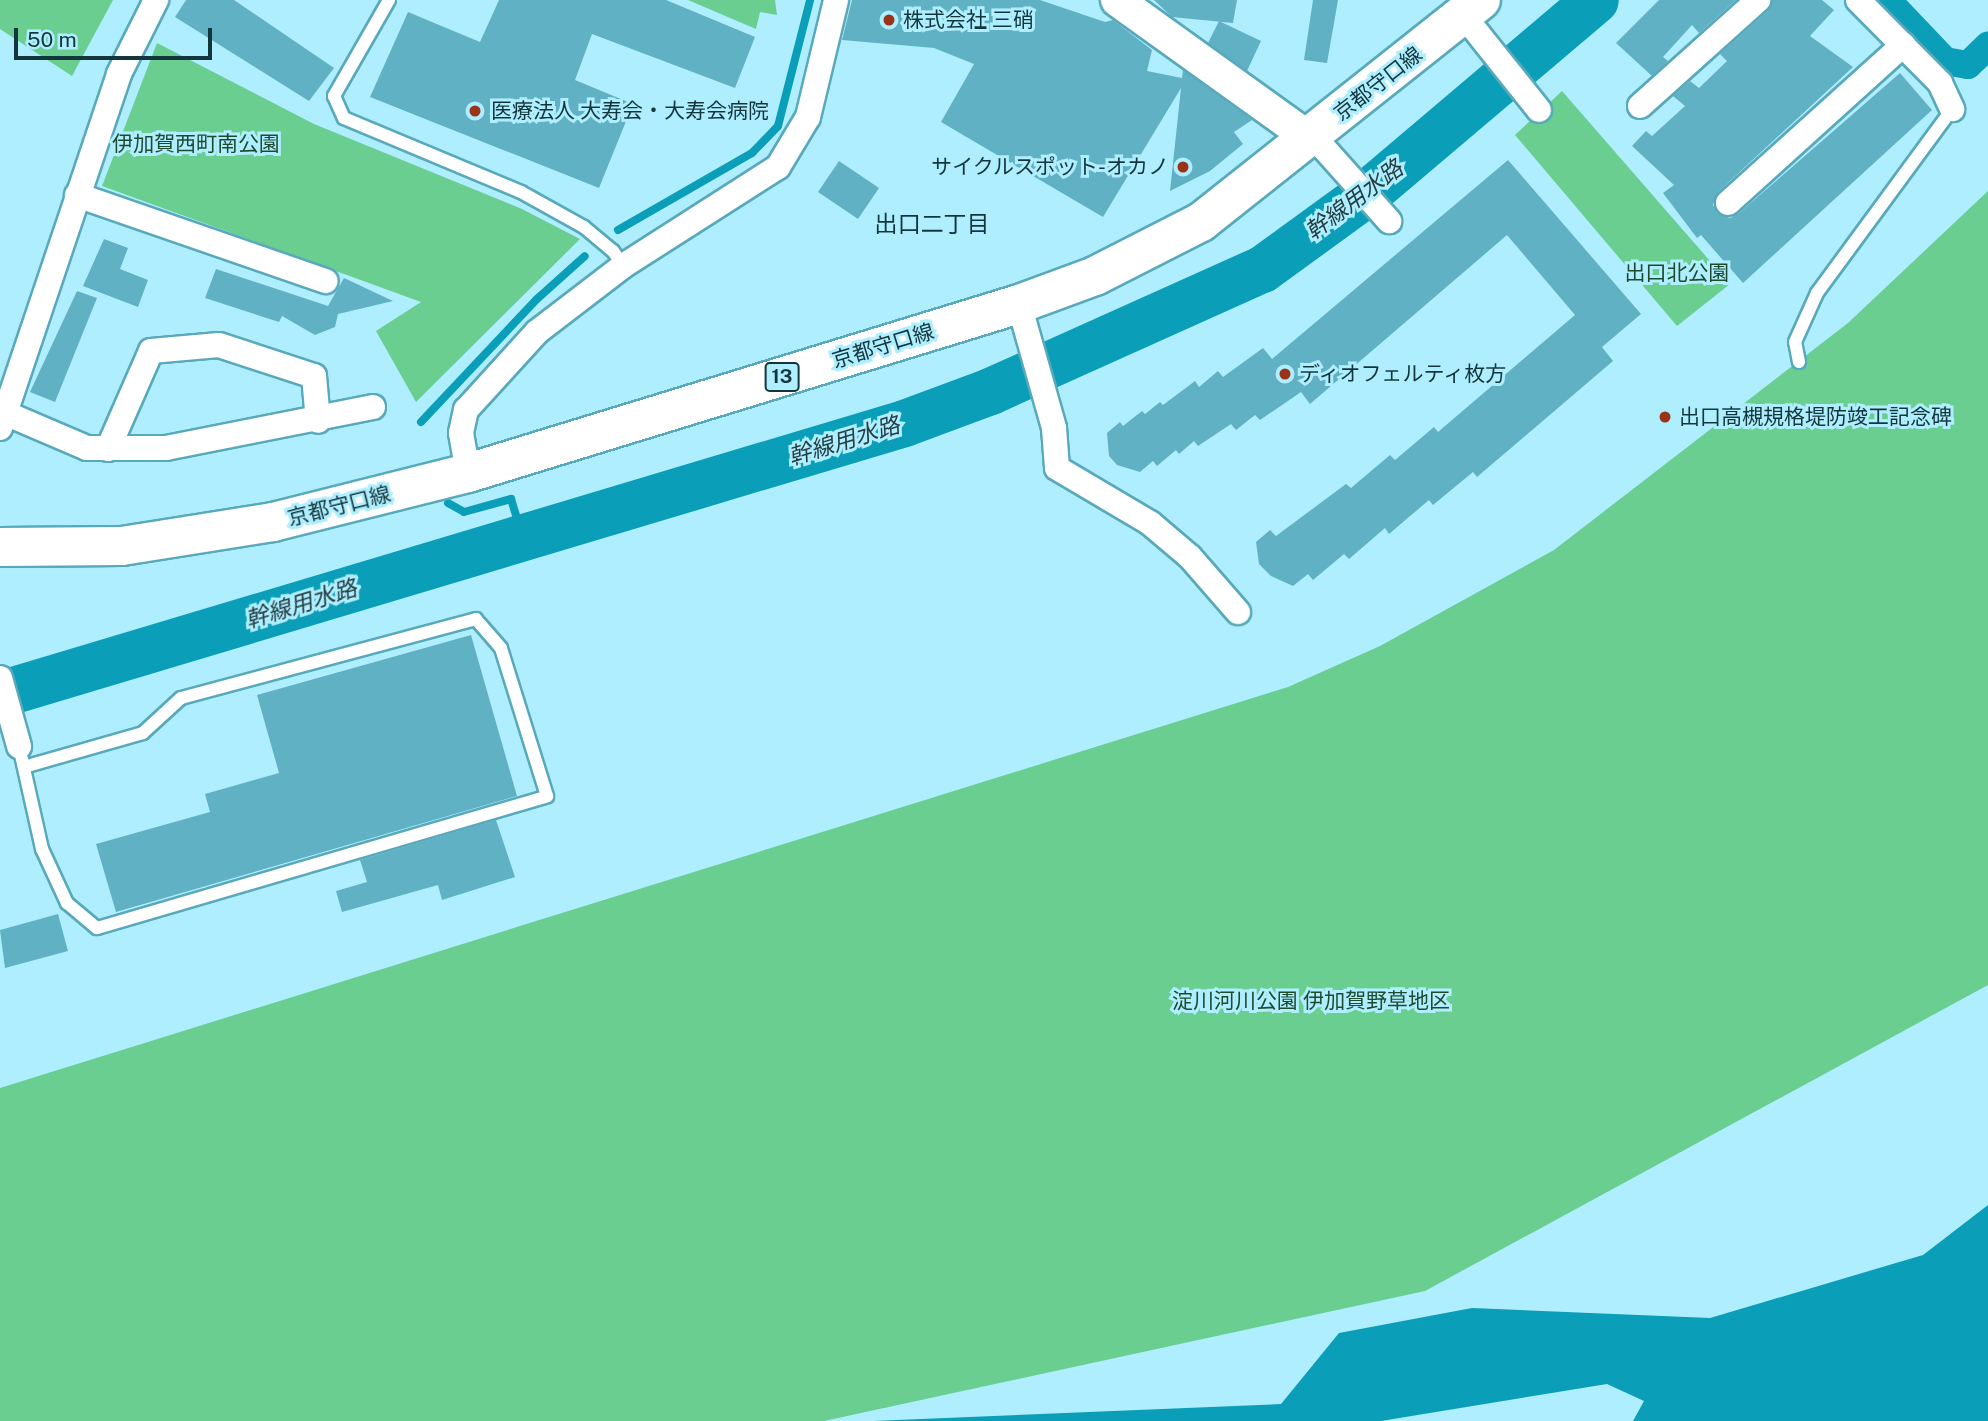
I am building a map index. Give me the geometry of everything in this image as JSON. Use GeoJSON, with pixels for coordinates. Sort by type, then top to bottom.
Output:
{"type":"FeatureCollection","features":[{"type":"Feature","properties":{"kind":"main road","name":"京都守口線"},"geometry":{"type":"LineString","coordinates":[[0,547],[122,546],[246,527],[468,473],[1021,313],[1201,222],[1315,142],[1473,15]]}},
{"type":"Feature","properties":{"kind":"street"},"geometry":{"type":"LineString","coordinates":[[156,0],[120,74],[2,421],[87,448],[166,448],[318,421],[373,407]]}},
{"type":"Feature","properties":{"kind":"street"},"geometry":{"type":"LineString","coordinates":[[468,473],[461,433],[466,410],[537,332],[623,266],[778,167],[808,117],[836,0]]}},
{"type":"Feature","properties":{"kind":"street"},"geometry":{"type":"LineString","coordinates":[[1117,0],[1315,142],[1389,220]]}},
{"type":"Feature","properties":{"kind":"street"},"geometry":{"type":"LineString","coordinates":[[1640,106],[1758,0]]}},
{"type":"Feature","properties":{"kind":"street"},"geometry":{"type":"LineString","coordinates":[[1858,0],[1940,83],[1952,109]]}},
{"type":"Feature","properties":{"kind":"street"},"geometry":{"type":"LineString","coordinates":[[1473,15],[1539,110]]}},
{"type":"Feature","properties":{"kind":"street"},"geometry":{"type":"LineString","coordinates":[[1728,203],[1903,45]]}},
{"type":"Feature","properties":{"kind":"street"},"geometry":{"type":"LineString","coordinates":[[77,195],[326,281]]}},
{"type":"Feature","properties":{"kind":"street"},"geometry":{"type":"LineString","coordinates":[[1021,313],[1054,428],[1057,468],[1150,523],[1190,558],[1238,612]]}},
{"type":"Feature","properties":{"kind":"street"},"geometry":{"type":"LineString","coordinates":[[108,449],[150,351],[219,345],[314,376],[318,421]]}},
{"type":"Feature","properties":{"kind":"street"},"geometry":{"type":"LineString","coordinates":[[0,678],[22,756]]}},
{"type":"Feature","properties":{"kind":"lane"},"geometry":{"type":"LineString","coordinates":[[388,0],[334,96],[344,118],[521,192],[584,228],[613,251],[623,266]]}},
{"type":"Feature","properties":{"kind":"lane"},"geometry":{"type":"LineString","coordinates":[[1799,362],[1795,342],[1817,293],[1952,109]]}},
{"type":"Feature","properties":{"kind":"lane"},"geometry":{"type":"LineString","coordinates":[[476,619],[501,648],[547,796],[97,928],[67,903],[42,849],[22,756],[143,733],[181,698],[476,619]]}},
{"type":"Feature","properties":{"kind":"green space"},"geometry":{"type":"Polygon","coordinates":[[[0,0],[113,0],[72,76],[0,29],[0,0]]]}},
{"type":"Feature","properties":{"kind":"green space"},"geometry":{"type":"Polygon","coordinates":[[[688,0],[775,0],[777,15],[760,12],[756,29],[688,0]]]}},
{"type":"Feature","properties":{"kind":"green space","name":"伊加賀西町南公園"},"geometry":{"type":"Polygon","coordinates":[[[157,43],[314,124],[522,209],[580,239],[416,402],[376,331],[421,302],[102,186],[157,43]]]}},
{"type":"Feature","properties":{"kind":"green space","name":"出口北公園"},"geometry":{"type":"Polygon","coordinates":[[[1562,91],[1730,284],[1677,326],[1515,135],[1562,91]]]}},
{"type":"Feature","properties":{"kind":"green space","name":"淀川河川公園 伊加賀野草地区"},"geometry":{"type":"Polygon","coordinates":[[[1988,191],[1988,985],[1425,1291],[824,1421],[0,1421],[0,1088],[1288,687],[1380,646],[1554,550],[1848,323],[1988,191]]]}},
{"type":"Feature","properties":{"kind":"water"},"geometry":{"type":"Polygon","coordinates":[[[1988,1205],[1988,1421],[1633,1421],[1644,1401],[1607,1384],[1381,1421],[873,1421],[1281,1404],[1339,1333],[1472,1308],[1710,1318],[1923,1255],[1988,1205]]]}},
{"type":"Feature","properties":{"kind":"building"},"geometry":{"type":"Polygon","coordinates":[[[186,0],[234,0],[334,68],[309,101],[175,17],[186,0]]]}},
{"type":"Feature","properties":{"kind":"building"},"geometry":{"type":"Polygon","coordinates":[[[499,0],[666,0],[755,37],[735,88],[592,34],[575,80],[633,104],[599,188],[370,97],[408,12],[480,42],[499,0]]]}},
{"type":"Feature","properties":{"kind":"building"},"geometry":{"type":"Polygon","coordinates":[[[852,0],[1040,0],[1105,22],[1113,20],[1152,50],[1147,71],[1182,78],[1183,70],[1252,120],[1234,132],[1243,144],[1210,171],[1170,191],[1181,88],[1103,217],[941,122],[974,64],[934,48],[842,40],[852,0]]]}},
{"type":"Feature","properties":{"kind":"building"},"geometry":{"type":"Polygon","coordinates":[[[1154,0],[1237,0],[1233,23],[1172,17],[1154,0]]]}},
{"type":"Feature","properties":{"kind":"building"},"geometry":{"type":"Polygon","coordinates":[[[1313,0],[1338,0],[1327,63],[1304,60],[1313,0]]]}},
{"type":"Feature","properties":{"kind":"building"},"geometry":{"type":"Polygon","coordinates":[[[1659,0],[1736,0],[1699,33],[1692,25],[1663,57],[1668,61],[1652,76],[1616,43],[1659,0]]]}},
{"type":"Feature","properties":{"kind":"building"},"geometry":{"type":"Polygon","coordinates":[[[1772,0],[1822,0],[1834,10],[1810,36],[1853,67],[1718,192],[1713,205],[1717,213],[1730,218],[1738,214],[1900,73],[1932,110],[1743,283],[1701,235],[1697,238],[1663,193],[1674,185],[1632,146],[1646,131],[1652,136],[1685,106],[1673,96],[1690,81],[1699,88],[1727,61],[1720,54],[1768,11],[1772,0]]]}},
{"type":"Feature","properties":{"kind":"building"},"geometry":{"type":"Polygon","coordinates":[[[1219,21],[1261,41],[1247,71],[1208,43],[1219,21]]]}},
{"type":"Feature","properties":{"kind":"building","name":"ディオフェルティ枚方"},"geometry":{"type":"Polygon","coordinates":[[[1508,160],[1641,314],[1602,347],[1613,361],[1477,477],[1473,472],[1433,505],[1429,500],[1389,534],[1385,528],[1349,559],[1344,554],[1313,580],[1308,574],[1293,586],[1271,576],[1259,564],[1256,542],[1270,530],[1276,536],[1346,484],[1351,488],[1390,455],[1395,460],[1434,427],[1438,432],[1575,315],[1507,235],[1310,404],[1301,392],[1260,420],[1255,415],[1236,430],[1231,424],[1198,446],[1194,441],[1179,454],[1176,450],[1157,466],[1153,461],[1140,472],[1117,465],[1109,456],[1107,433],[1120,422],[1123,426],[1142,411],[1145,414],[1160,402],[1163,405],[1195,381],[1199,387],[1218,371],[1223,377],[1263,348],[1272,359],[1508,160]]]}},
{"type":"Feature","properties":{"kind":"building"},"geometry":{"type":"Polygon","coordinates":[[[839,161],[879,188],[858,219],[818,192],[839,161]]]}},
{"type":"Feature","properties":{"kind":"building"},"geometry":{"type":"Polygon","coordinates":[[[104,239],[128,248],[120,269],[148,280],[138,307],[83,286],[104,239]]]}},
{"type":"Feature","properties":{"kind":"building"},"geometry":{"type":"Polygon","coordinates":[[[216,269],[328,306],[344,278],[393,301],[338,314],[335,327],[315,335],[282,316],[279,322],[205,298],[216,269]]]}},
{"type":"Feature","properties":{"kind":"building"},"geometry":{"type":"Polygon","coordinates":[[[77,291],[97,298],[55,402],[30,392],[77,291]]]}},
{"type":"Feature","properties":{"kind":"building"},"geometry":{"type":"Polygon","coordinates":[[[471,635],[517,796],[116,912],[96,844],[210,812],[205,794],[279,773],[257,695],[471,635]]]}},
{"type":"Feature","properties":{"kind":"building"},"geometry":{"type":"Polygon","coordinates":[[[496,820],[515,877],[442,900],[438,885],[342,912],[336,891],[367,882],[360,860],[496,820]]]}},
{"type":"Feature","properties":{"kind":"building"},"geometry":{"type":"Polygon","coordinates":[[[58,914],[68,951],[5,968],[0,930],[58,914]]]}},
{"type":"Feature","properties":{"kind":"waterway"},"geometry":{"type":"LineString","coordinates":[[618,230],[752,153],[778,126],[810,0]]}},
{"type":"Feature","properties":{"kind":"waterway","name":"幹線用水路"},"geometry":{"type":"LineString","coordinates":[[0,694],[904,423],[990,391],[1262,269],[1372,189],[1595,0]]}},
{"type":"Feature","properties":{"kind":"waterway"},"geometry":{"type":"LineString","coordinates":[[1887,0],[1945,61],[1968,65],[1988,46]]}},
{"type":"Feature","properties":{"kind":"waterway"},"geometry":{"type":"LineString","coordinates":[[421,422],[537,299],[585,256]]}},
{"type":"Feature","properties":{"kind":"waterway"},"geometry":{"type":"LineString","coordinates":[[448,503],[464,512],[511,499],[523,538]]}},
{"type":"Feature","properties":{"kind":"place","name":"株式会社 三硝"},"geometry":{"type":"Point","coordinates":[889,20]}},
{"type":"Feature","properties":{"kind":"place","name":"医療法人 大寿会・大寿会病院"},"geometry":{"type":"Point","coordinates":[475,111]}},
{"type":"Feature","properties":{"kind":"place","name":"サイクルスポット-オカノ"},"geometry":{"type":"Point","coordinates":[1183,167]}},
{"type":"Feature","properties":{"kind":"place","name":"ディオフェルティ枚方"},"geometry":{"type":"Point","coordinates":[1285,374]}},
{"type":"Feature","properties":{"kind":"place","name":"出口高槻規格堤防竣工記念碑"},"geometry":{"type":"Point","coordinates":[1665,417]}},
{"type":"Feature","properties":{"kind":"district","name":"出口二丁目"},"geometry":{"type":"Point","coordinates":[932,224]}}]}
